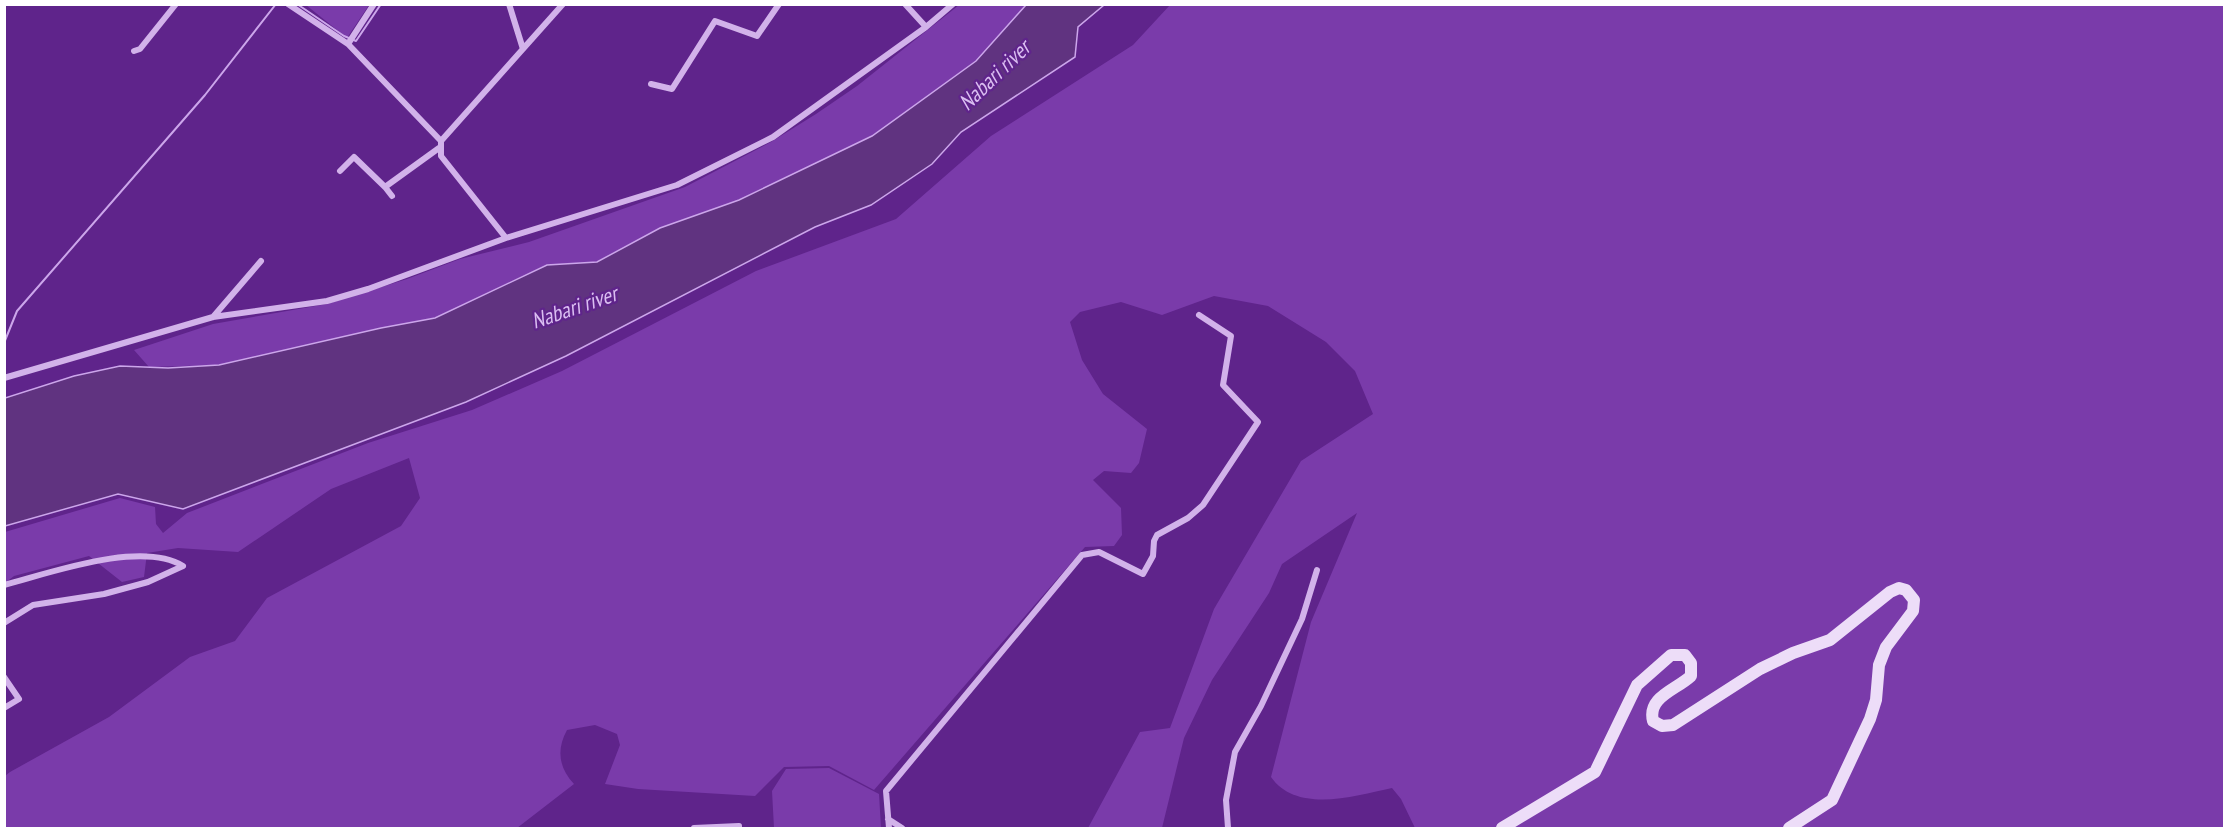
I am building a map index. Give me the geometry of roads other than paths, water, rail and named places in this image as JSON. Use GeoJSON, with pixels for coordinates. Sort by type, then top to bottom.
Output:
{"type":"FeatureCollection","features":[{"type":"Feature","properties":{"kind":"street"},"geometry":{"type":"LineString","coordinates":[[134,51],[140,49],[176,4]]}},
{"type":"Feature","properties":{"kind":"street"},"geometry":{"type":"LineString","coordinates":[[288,4],[350,41],[440,144],[446,164],[506,238]]}},
{"type":"Feature","properties":{"kind":"street"},"geometry":{"type":"LineString","coordinates":[[350,41],[374,4]]}},
{"type":"Feature","properties":{"kind":"street"},"geometry":{"type":"LineString","coordinates":[[509,4],[523,49]]}},
{"type":"Feature","properties":{"kind":"street"},"geometry":{"type":"LineString","coordinates":[[385,187],[440,144],[562,4]]}},
{"type":"Feature","properties":{"kind":"street"},"geometry":{"type":"LineString","coordinates":[[651,84],[672,89],[715,21],[757,36],[779,4]]}},
{"type":"Feature","properties":{"kind":"street"},"geometry":{"type":"LineString","coordinates":[[905,4],[926,27]]}},
{"type":"Feature","properties":{"kind":"street"},"geometry":{"type":"LineString","coordinates":[[4,378],[213,317],[327,301],[378,286],[506,238],[652,194],[761,144],[799,120],[926,27],[953,4]]}},
{"type":"Feature","properties":{"kind":"street"},"geometry":{"type":"LineString","coordinates":[[340,171],[354,157],[392,196]]}},
{"type":"Feature","properties":{"kind":"street"},"geometry":{"type":"LineString","coordinates":[[213,317],[261,261]]}},
{"type":"Feature","properties":{"kind":"street"},"geometry":{"type":"LineString","coordinates":[[889,828],[886,791],[1082,555],[1100,552],[1143,574],[1153,556],[1154,541],[1157,535],[1188,518],[1203,505],[1258,422],[1223,385],[1231,336],[1199,315]]}},
{"type":"Feature","properties":{"kind":"street"},"geometry":{"type":"LineString","coordinates":[[4,585],[71,568],[135,557],[159,557],[183,566],[148,582],[104,594],[33,605],[4,623]]}},
{"type":"Feature","properties":{"kind":"street"},"geometry":{"type":"LineString","coordinates":[[1228,828],[1227,800],[1235,752],[1261,706],[1302,619],[1317,570]]}},
{"type":"Feature","properties":{"kind":"street"},"geometry":{"type":"LineString","coordinates":[[1502,828],[1595,772],[1637,685],[1671,655],[1685,655],[1691,663],[1691,676],[1654,704],[1651,712],[1653,721],[1662,726],[1673,725],[1760,669],[1793,653],[1830,640],[1890,592],[1899,588],[1906,590],[1914,600],[1912,611],[1886,647],[1879,665],[1876,700],[1870,719],[1833,800],[1789,828]]}},
{"type":"Feature","properties":{"kind":"street"},"geometry":{"type":"LineString","coordinates":[[4,677],[19,699],[4,708]]}},
{"type":"Feature","properties":{"kind":"street"},"geometry":{"type":"LineString","coordinates":[[888,819],[902,828]]}},
{"type":"Feature","properties":{"kind":"street"},"geometry":{"type":"LineString","coordinates":[[694,828],[739,826],[739,828]]}},
{"type":"Feature","properties":{"kind":"water","name":"Nabari river"},"geometry":{"type":"Polygon","coordinates":[[[1026,5],[1104,5],[1078,27],[1075,57],[961,132],[932,164],[871,205],[815,227],[566,356],[466,402],[183,509],[118,494],[5,526],[5,398],[74,376],[120,366],[168,368],[219,365],[435,318],[547,265],[597,262],[660,228],[739,200],[872,136],[976,61],[1026,5]]]}},
{"type":"Feature","properties":{"kind":"waterway"},"geometry":{"type":"LineString","coordinates":[[4,343],[17,311],[205,95],[276,4]]}},
{"type":"Feature","properties":{"kind":"waterway"},"geometry":{"type":"LineString","coordinates":[[297,4],[344,36],[356,41],[381,4]]}}]}
